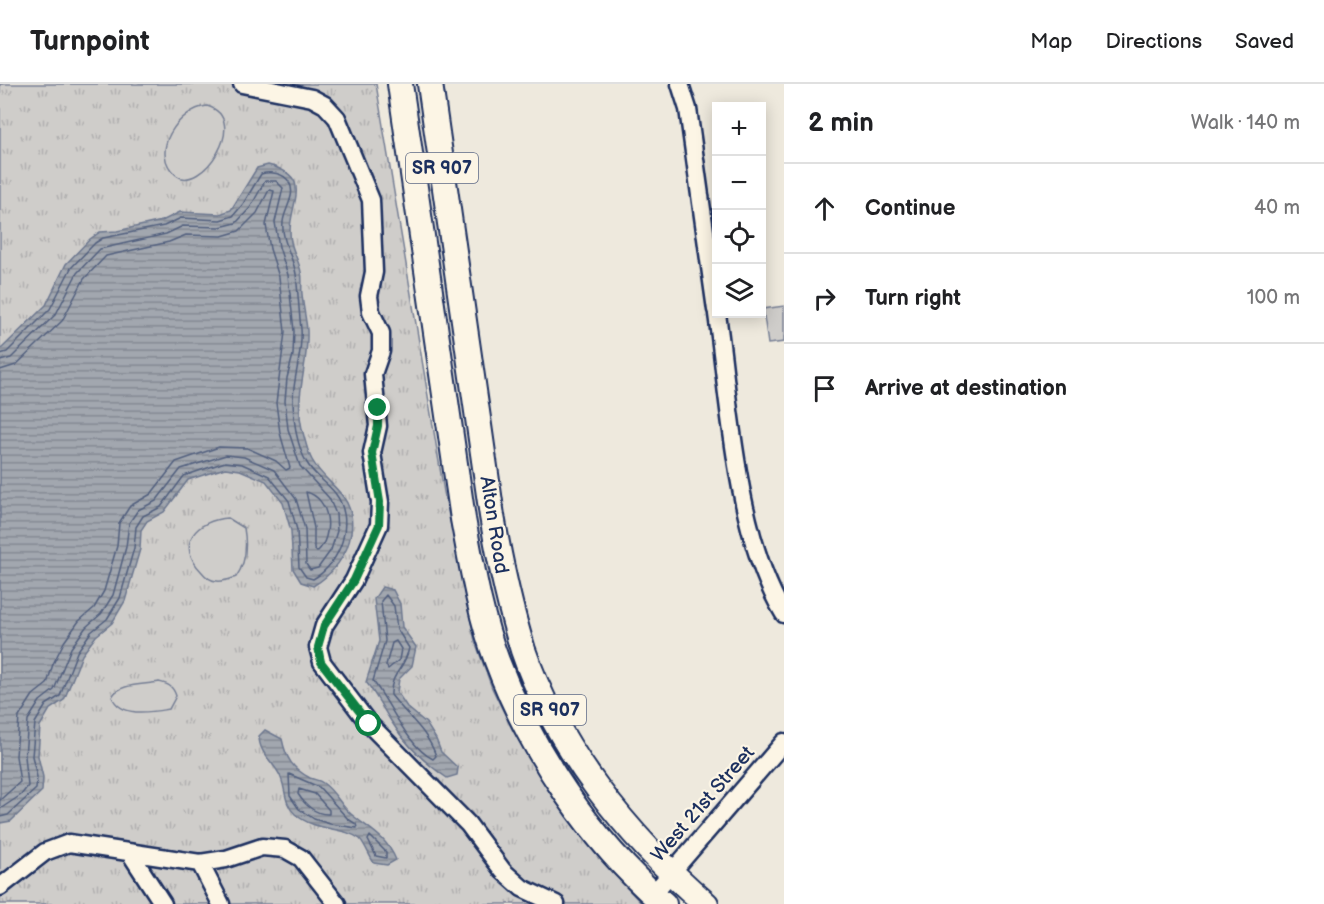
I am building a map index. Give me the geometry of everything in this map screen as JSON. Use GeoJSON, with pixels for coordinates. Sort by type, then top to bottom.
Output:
{"type":"FeatureCollection","features":[{"type":"Feature","properties":{"kind":"highway","name":"Alton Road"},"geometry":{"type":"LineString","coordinates":[[400,84],[463,519],[476,589],[497,661],[531,734],[578,809],[617,857],[659,899]]}},
{"type":"Feature","properties":{"kind":"highway","name":"Alton Road"},"geometry":{"type":"LineString","coordinates":[[430,84],[492,516],[504,584],[524,652],[555,721],[612,808],[670,874],[706,904]]}},
{"type":"Feature","properties":{"kind":"highway"},"geometry":{"type":"LineString","coordinates":[[463,519],[492,516]]}},
{"type":"Feature","properties":{"kind":"street"},"geometry":{"type":"LineString","coordinates":[[242,84],[312,98],[325,105],[337,118],[371,200],[374,272],[369,296],[371,312],[381,333],[381,351],[373,374],[378,426],[372,453],[380,502],[379,525],[354,580],[324,626],[318,647],[321,662],[369,724],[468,824],[503,872],[522,888],[556,904]]}},
{"type":"Feature","properties":{"kind":"street"},"geometry":{"type":"LineString","coordinates":[[680,84],[688,109],[712,277]]}},
{"type":"Feature","properties":{"kind":"street"},"geometry":{"type":"LineString","coordinates":[[718,318],[743,500],[760,564],[784,614]]}},
{"type":"Feature","properties":{"kind":"street","name":"West 21st Street"},"geometry":{"type":"LineString","coordinates":[[659,899],[670,874],[784,742]]}},
{"type":"Feature","properties":{"kind":"street"},"geometry":{"type":"LineString","coordinates":[[0,887],[45,852],[69,843],[200,863],[226,859],[262,848],[285,849],[301,858],[337,904]]}},
{"type":"Feature","properties":{"kind":"street"},"geometry":{"type":"LineString","coordinates":[[130,853],[163,904]]}},
{"type":"Feature","properties":{"kind":"street"},"geometry":{"type":"LineString","coordinates":[[200,863],[221,904]]}},
{"type":"Feature","properties":{"kind":"green space"},"geometry":{"type":"Polygon","coordinates":[[[0,84],[376,84],[444,492],[475,641],[492,688],[513,731],[552,795],[595,853],[642,904],[0,904],[0,84]]]}},
{"type":"Feature","properties":{"kind":"green space"},"geometry":{"type":"Polygon","coordinates":[[[207,106],[220,114],[225,125],[223,139],[217,153],[197,174],[186,178],[176,175],[168,166],[165,155],[170,133],[186,115],[207,106]]]}},
{"type":"Feature","properties":{"kind":"green space"},"geometry":{"type":"Polygon","coordinates":[[[784,306],[784,342],[768,344],[764,318],[766,309],[784,306]]]}},
{"type":"Feature","properties":{"kind":"green space"},"geometry":{"type":"Polygon","coordinates":[[[228,518],[244,528],[244,560],[236,577],[214,581],[206,576],[193,561],[190,543],[193,535],[207,523],[228,518]]]}},
{"type":"Feature","properties":{"kind":"green space"},"geometry":{"type":"Polygon","coordinates":[[[159,682],[170,686],[175,693],[176,696],[169,709],[129,711],[116,704],[112,697],[120,689],[132,685],[159,682]]]}},
{"type":"Feature","properties":{"kind":"water"},"geometry":{"type":"Polygon","coordinates":[[[268,165],[283,171],[292,178],[296,186],[290,229],[291,242],[302,275],[302,299],[307,330],[300,416],[306,445],[312,460],[350,509],[351,533],[343,557],[333,570],[313,586],[301,582],[293,569],[291,531],[283,503],[266,481],[240,470],[225,468],[188,480],[164,512],[147,521],[141,530],[140,549],[125,601],[112,623],[96,636],[82,655],[64,700],[50,709],[40,726],[38,756],[43,777],[42,791],[11,821],[0,823],[0,350],[46,305],[66,264],[100,232],[117,231],[162,221],[180,212],[220,214],[231,210],[257,168],[268,165]]]}},
{"type":"Feature","properties":{"kind":"water"},"geometry":{"type":"Polygon","coordinates":[[[382,587],[393,590],[400,604],[402,627],[416,647],[412,666],[399,679],[397,692],[407,707],[426,723],[441,752],[458,768],[457,775],[447,778],[416,752],[403,738],[366,682],[379,641],[374,599],[382,587]]]}},
{"type":"Feature","properties":{"kind":"water"},"geometry":{"type":"Polygon","coordinates":[[[265,730],[282,739],[288,758],[295,767],[304,775],[327,786],[347,810],[382,839],[396,860],[387,865],[374,863],[360,839],[345,832],[311,824],[295,814],[288,804],[281,777],[259,742],[259,736],[265,730]]]}},
{"type":"Feature","properties":{"kind":"route"},"geometry":{"type":"LineString","coordinates":[[369,724],[321,662],[318,647],[324,626],[354,580],[379,525],[380,502],[372,453],[378,426],[378,408]]}}]}
